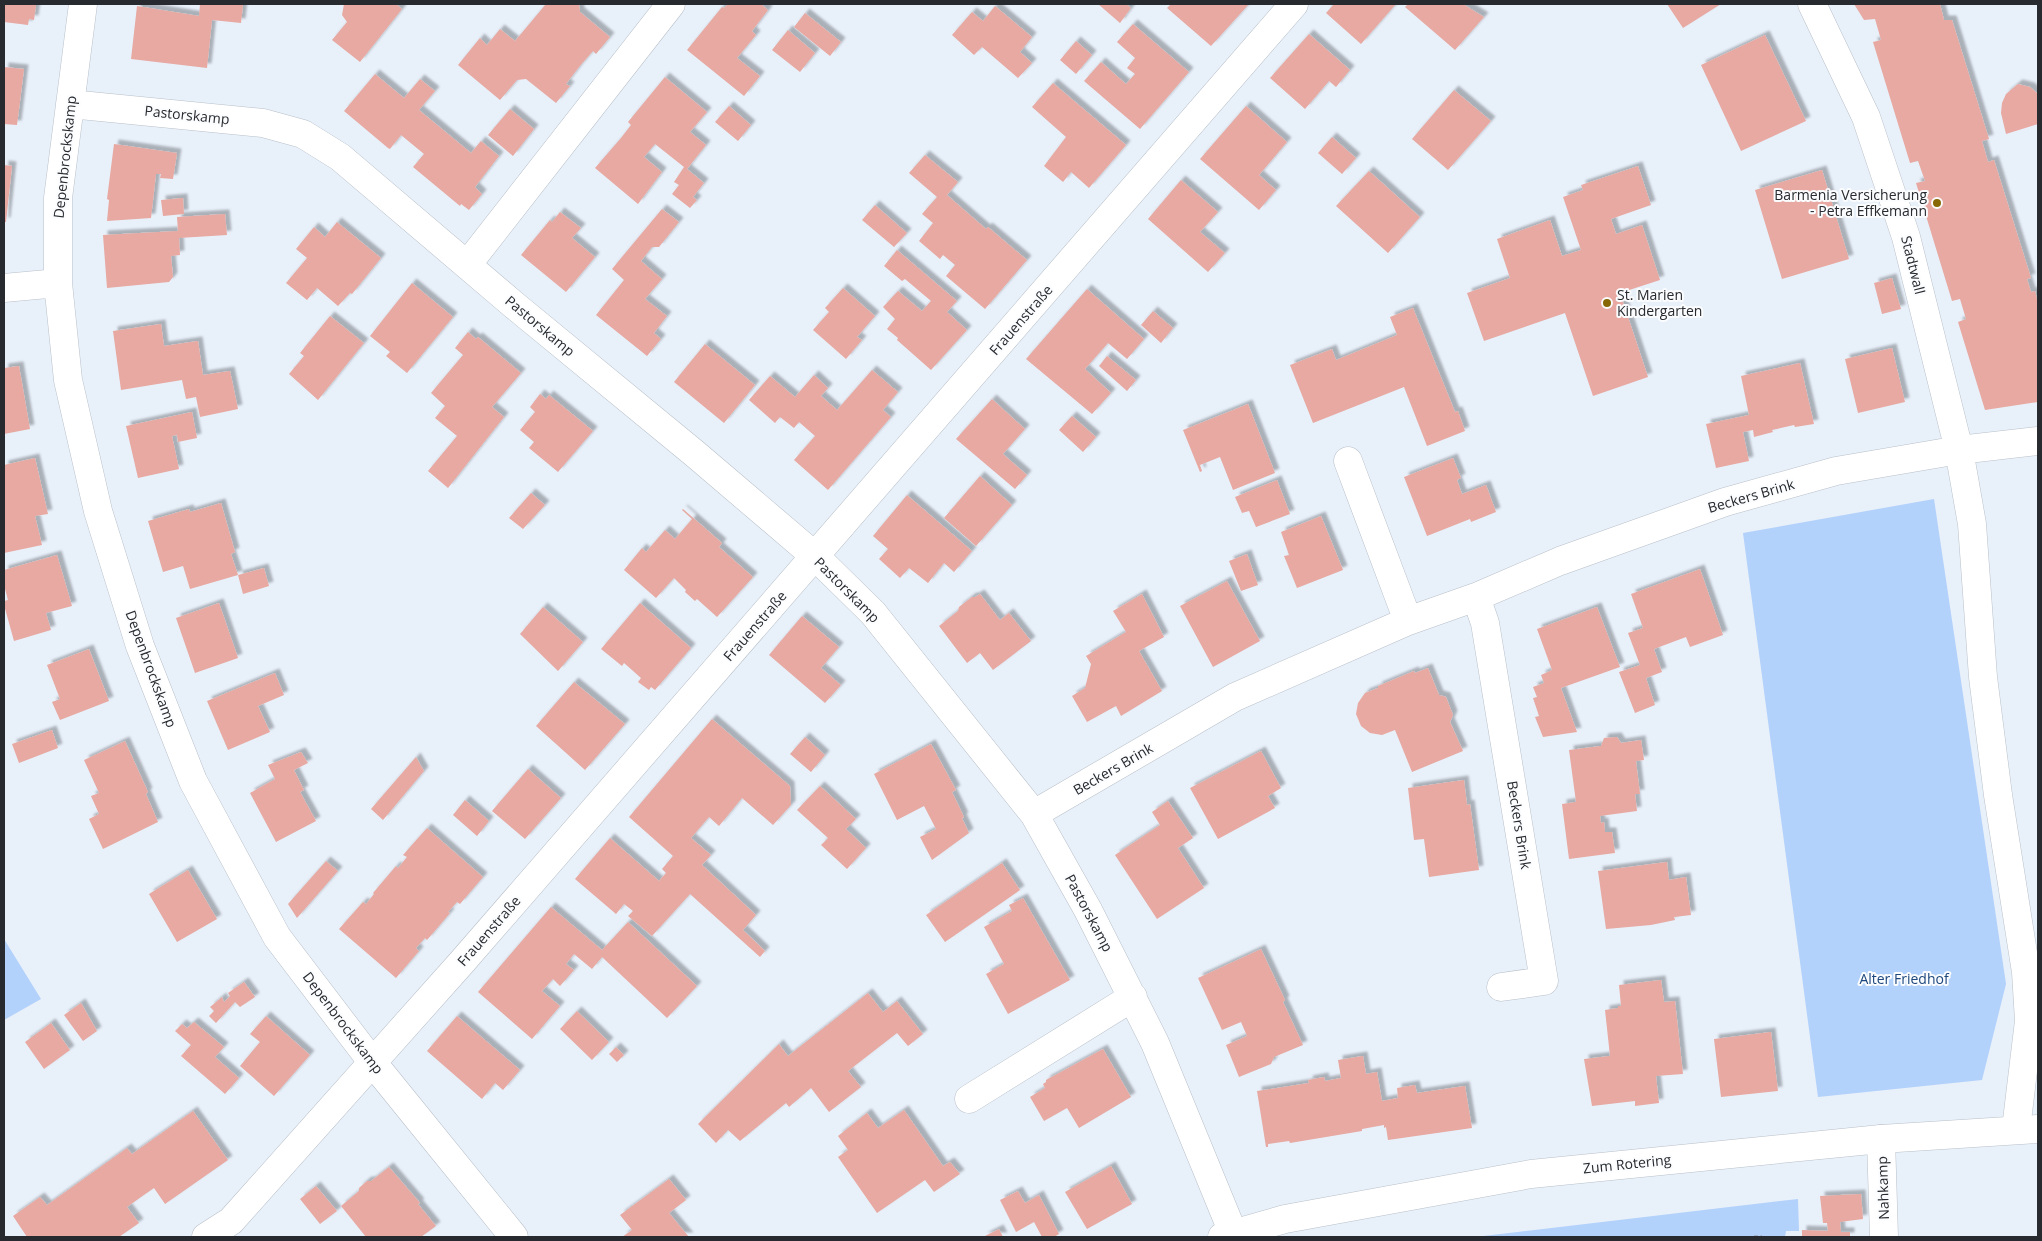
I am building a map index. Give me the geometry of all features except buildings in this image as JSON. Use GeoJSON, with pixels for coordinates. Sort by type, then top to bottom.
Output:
{"type":"FeatureCollection","features":[{"type":"Feature","properties":{"kind":"street","name":"Depenbrockskamp"},"geometry":{"type":"LineString","coordinates":[[83,4],[58,198],[58,283],[68,380],[98,511],[140,646],[193,781],[277,937],[373,1063],[514,1237]]}},
{"type":"Feature","properties":{"kind":"street"},"geometry":{"type":"LineString","coordinates":[[467,265],[671,4]]}},
{"type":"Feature","properties":{"kind":"street","name":"Frauenstraße"},"geometry":{"type":"LineString","coordinates":[[206,1237],[231,1222],[373,1063],[816,557],[1294,4]]}},
{"type":"Feature","properties":{"kind":"street","name":"Stadtwall"},"geometry":{"type":"LineString","coordinates":[[1812,4],[1866,117],[1906,237],[1959,450],[1972,524],[1984,677],[1998,795],[2026,972],[2029,1021],[2027,1129]]}},
{"type":"Feature","properties":{"kind":"street","name":"Pastorskamp"},"geometry":{"type":"LineString","coordinates":[[70,104],[263,122],[303,134],[340,157],[816,557],[873,613],[1034,814],[1088,910],[1155,1043],[1227,1235]]}},
{"type":"Feature","properties":{"kind":"street"},"geometry":{"type":"LineString","coordinates":[[4,288],[58,283]]}},
{"type":"Feature","properties":{"kind":"street","name":"Beckers Brink"},"geometry":{"type":"LineString","coordinates":[[1034,814],[1235,697],[1408,621],[1476,597],[1560,561],[1725,502],[1836,472],[1959,450],[2038,441]]}},
{"type":"Feature","properties":{"kind":"street"},"geometry":{"type":"LineString","coordinates":[[1348,461],[1408,621]]}},
{"type":"Feature","properties":{"kind":"street","name":"Beckers Brink"},"geometry":{"type":"LineString","coordinates":[[1476,597],[1485,623],[1544,980],[1501,987]]}},
{"type":"Feature","properties":{"kind":"street"},"geometry":{"type":"LineString","coordinates":[[969,1099],[1133,997]]}},
{"type":"Feature","properties":{"kind":"street","name":"Zum Rotering"},"geometry":{"type":"LineString","coordinates":[[1227,1235],[1285,1219],[1531,1174],[1881,1139],[2027,1129]]}},
{"type":"Feature","properties":{"kind":"street","name":"Nahkamp"},"geometry":{"type":"LineString","coordinates":[[1881,1139],[1884,1237]]}},
{"type":"Feature","properties":{"kind":"path"},"geometry":{"type":"LineString","coordinates":[[1754,1237],[1762,1237]]}},
{"type":"Feature","properties":{"kind":"green space","name":"Alter Friedhof"},"geometry":{"type":"Polygon","coordinates":[[[1934,499],[2006,984],[1982,1080],[1818,1097],[1743,533],[1934,499]]]}},
{"type":"Feature","properties":{"kind":"green space"},"geometry":{"type":"Polygon","coordinates":[[[4,939],[41,999],[4,1020],[4,939]]]}},
{"type":"Feature","properties":{"kind":"green space"},"geometry":{"type":"Polygon","coordinates":[[[1798,1199],[1799,1231],[1786,1231],[1785,1237],[1475,1237],[1798,1199]]]}},
{"type":"Feature","properties":{"kind":"place","name":"Barmenia Versicherung - Petra Effkemann"},"geometry":{"type":"Point","coordinates":[1937,203]}},
{"type":"Feature","properties":{"kind":"place","name":"St. Marien Kindergarten"},"geometry":{"type":"Point","coordinates":[1607,303]}}]}
